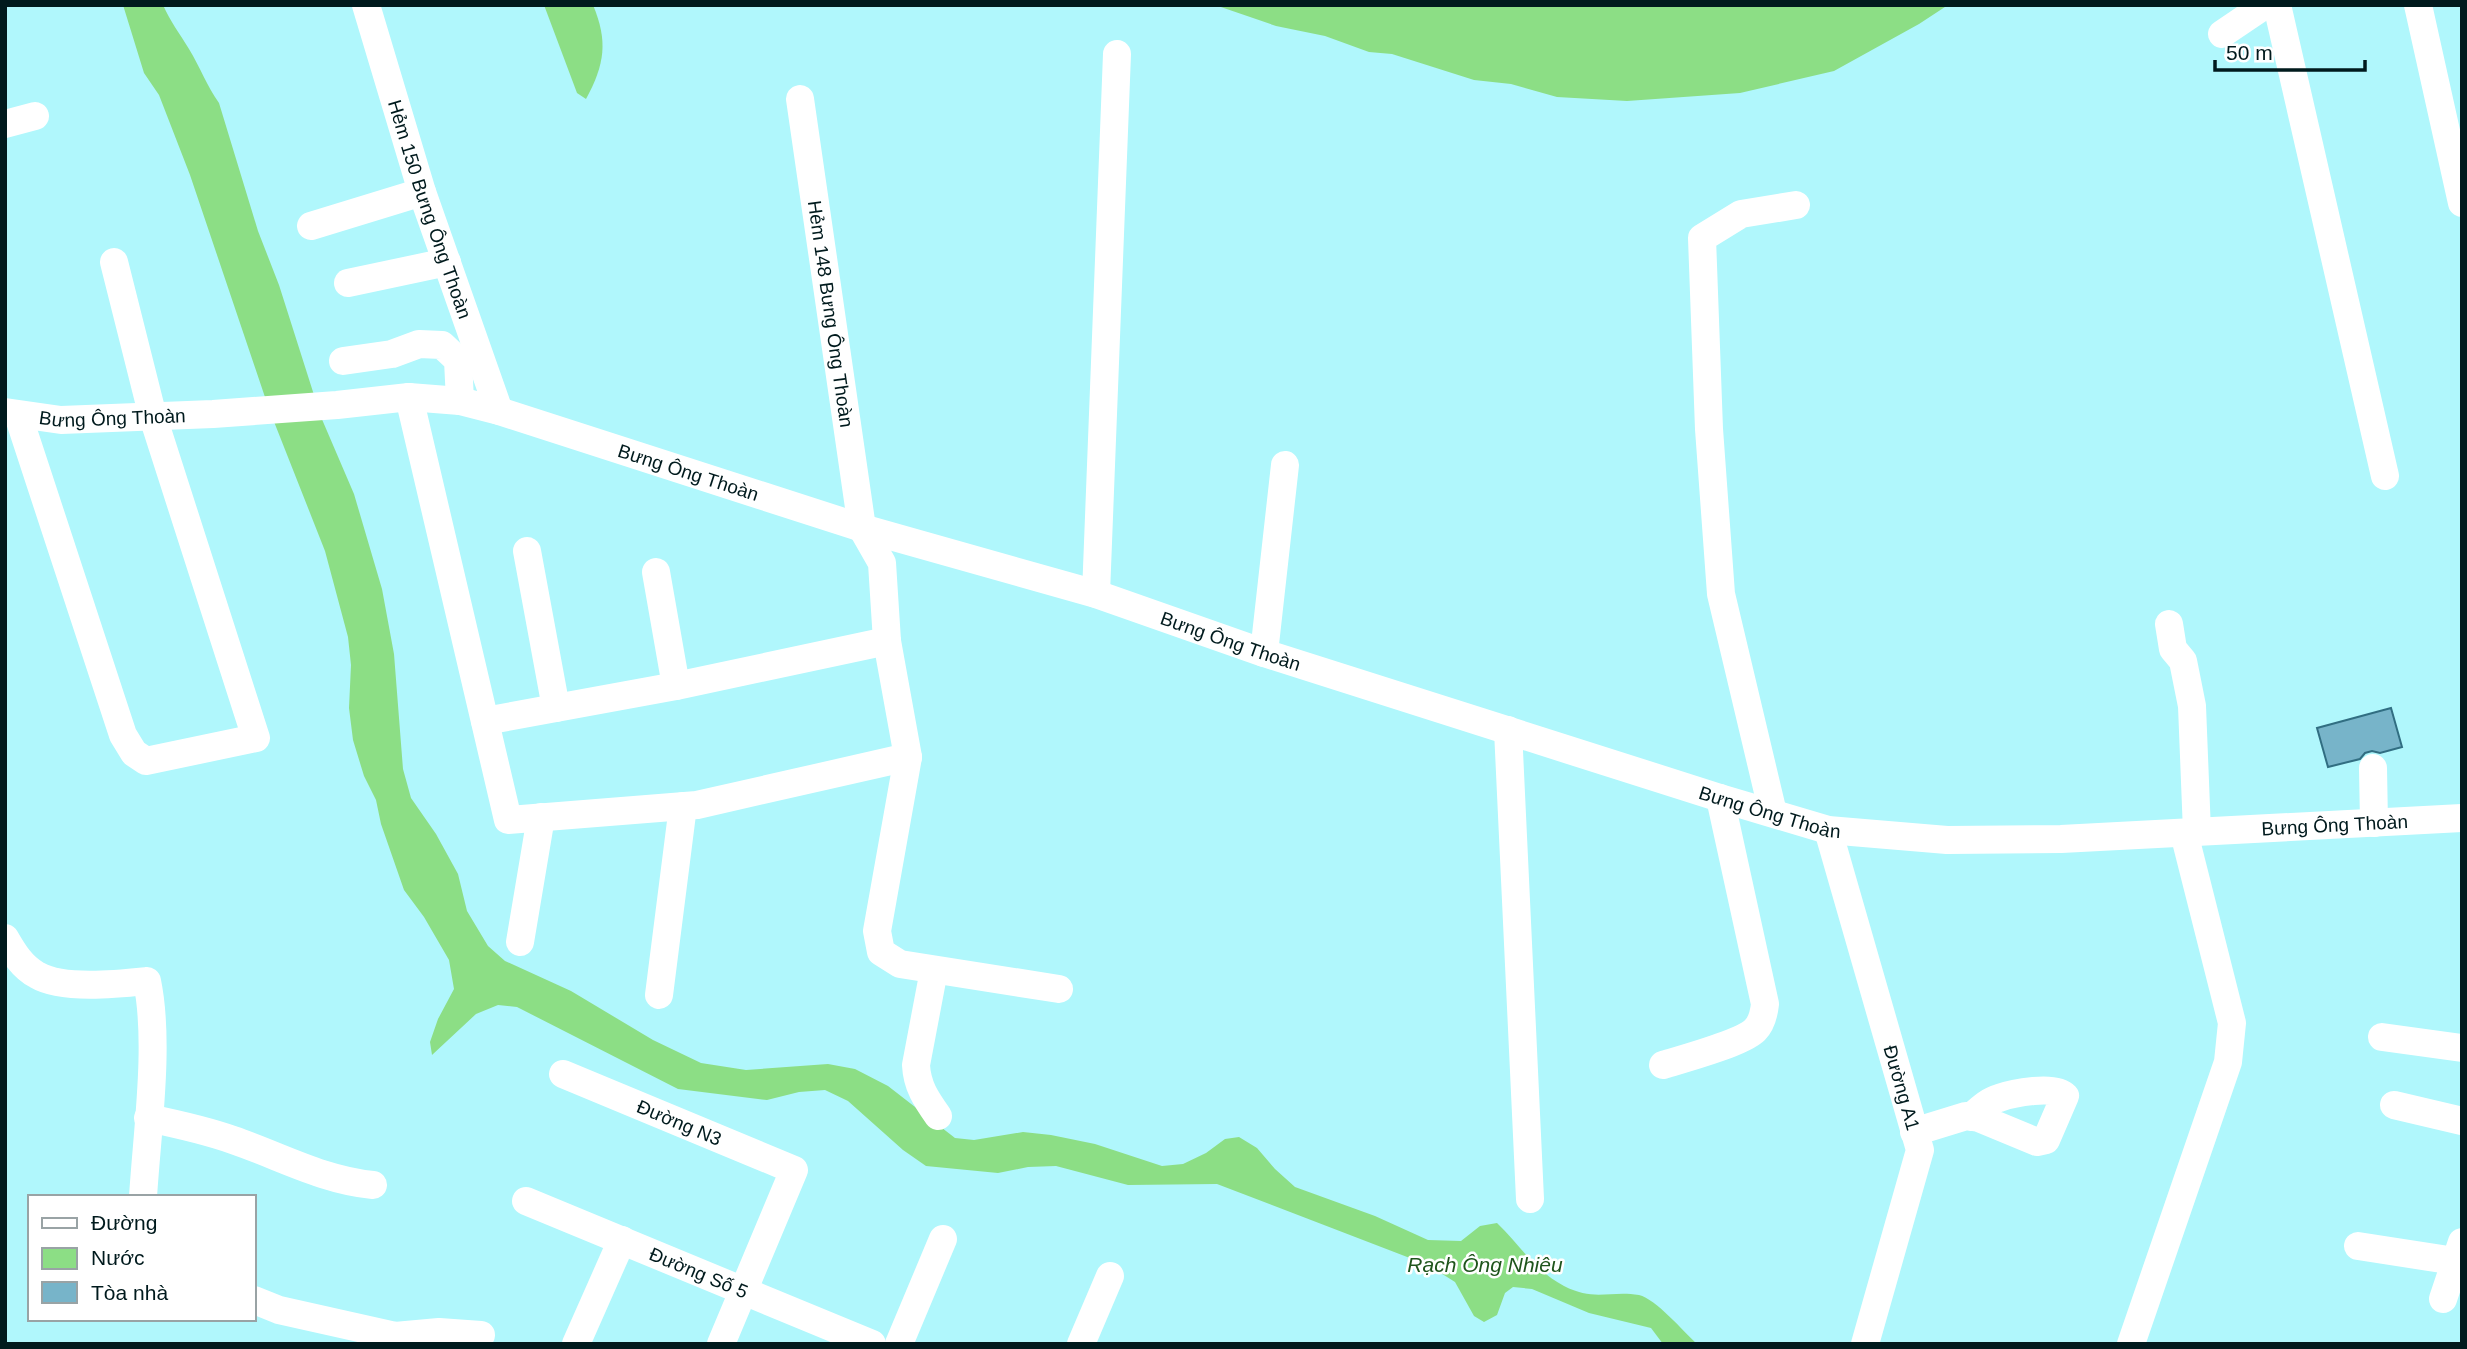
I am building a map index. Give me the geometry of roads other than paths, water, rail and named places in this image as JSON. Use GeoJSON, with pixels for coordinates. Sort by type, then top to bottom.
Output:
{"type":"FeatureCollection","features":[{"type":"Feature","properties":{"kind":"street","name":"Hẻm 150 Bưng Ông Thoàn"},"geometry":{"type":"LineString","coordinates":[[366,5],[422,192],[499,411]]}},
{"type":"Feature","properties":{"kind":"street"},"geometry":{"type":"LineString","coordinates":[[2222,34],[2265,5]]}},
{"type":"Feature","properties":{"kind":"street"},"geometry":{"type":"LineString","coordinates":[[2277,5],[2385,476]]}},
{"type":"Feature","properties":{"kind":"street"},"geometry":{"type":"LineString","coordinates":[[2418,5],[2462,203]]}},
{"type":"Feature","properties":{"kind":"street"},"geometry":{"type":"LineString","coordinates":[[1096,594],[1117,54]]}},
{"type":"Feature","properties":{"kind":"street","name":"Hẻm 148 Bưng Ông Thoàn"},"geometry":{"type":"LineString","coordinates":[[800,99],[862,528]]}},
{"type":"Feature","properties":{"kind":"street"},"geometry":{"type":"LineString","coordinates":[[5,124],[35,116]]}},
{"type":"Feature","properties":{"kind":"street"},"geometry":{"type":"LineString","coordinates":[[311,226],[422,192]]}},
{"type":"Feature","properties":{"kind":"street"},"geometry":{"type":"LineString","coordinates":[[1773,813],[1721,594],[1709,429],[1702,238],[1741,214],[1796,205]]}},
{"type":"Feature","properties":{"kind":"street"},"geometry":{"type":"LineString","coordinates":[[12,414],[123,735],[134,752],[146,761],[256,738],[153,416],[114,262]]}},
{"type":"Feature","properties":{"kind":"street"},"geometry":{"type":"LineString","coordinates":[[348,283],[447,262]]}},
{"type":"Feature","properties":{"kind":"street"},"geometry":{"type":"LineString","coordinates":[[343,360],[392,354],[419,344],[442,345],[458,360],[460,401]]}},
{"type":"Feature","properties":{"kind":"street"},"geometry":{"type":"LineString","coordinates":[[409,397],[508,820],[697,805],[908,757]]}},
{"type":"Feature","properties":{"kind":"street","name":"Bưng Ông Thoàn"},"geometry":{"type":"LineString","coordinates":[[12,414],[61,419],[212,414],[409,397],[460,401],[499,411],[862,528],[1096,594],[1264,653],[1828,830],[1947,841],[2062,839],[2462,818]]}},
{"type":"Feature","properties":{"kind":"street"},"geometry":{"type":"LineString","coordinates":[[1264,653],[1285,466]]}},
{"type":"Feature","properties":{"kind":"street"},"geometry":{"type":"LineString","coordinates":[[862,528],[882,562],[887,641],[908,757],[877,931],[881,952],[900,964],[1059,989]]}},
{"type":"Feature","properties":{"kind":"street"},"geometry":{"type":"LineString","coordinates":[[527,551],[556,708]]}},
{"type":"Feature","properties":{"kind":"street"},"geometry":{"type":"LineString","coordinates":[[656,572],[676,686]]}},
{"type":"Feature","properties":{"kind":"street"},"geometry":{"type":"LineString","coordinates":[[2132,1344],[2228,1062],[2232,1023],[2191,833],[2192,706],[2183,661],[2173,649],[2169,624]]}},
{"type":"Feature","properties":{"kind":"street"},"geometry":{"type":"LineString","coordinates":[[485,721],[676,686],[887,641]]}},
{"type":"Feature","properties":{"kind":"street"},"geometry":{"type":"LineString","coordinates":[[1508,730],[1530,1199]]}},
{"type":"Feature","properties":{"kind":"street"},"geometry":{"type":"LineString","coordinates":[[2373,768],[2374,823]]}},
{"type":"Feature","properties":{"kind":"street"},"geometry":{"type":"LineString","coordinates":[[1663,1065],[1712,1050],[1755,1031],[1763,1018],[1765,1004],[1720,798]]}},
{"type":"Feature","properties":{"kind":"street"},"geometry":{"type":"LineString","coordinates":[[659,995],[683,806]]}},
{"type":"Feature","properties":{"kind":"street"},"geometry":{"type":"LineString","coordinates":[[520,942],[541,817]]}},
{"type":"Feature","properties":{"kind":"street","name":"Đường A1"},"geometry":{"type":"LineString","coordinates":[[1828,830],[1920,1150],[1865,1344]]}},
{"type":"Feature","properties":{"kind":"street"},"geometry":{"type":"LineString","coordinates":[[5,938],[17,958],[38,976],[69,984],[147,981],[152,1063],[143,1195]]}},
{"type":"Feature","properties":{"kind":"street"},"geometry":{"type":"LineString","coordinates":[[934,970],[916,1065],[916,1078],[938,1116]]}},
{"type":"Feature","properties":{"kind":"street"},"geometry":{"type":"LineString","coordinates":[[2382,1037],[2462,1048]]}},
{"type":"Feature","properties":{"kind":"street","name":"Đường N3"},"geometry":{"type":"LineString","coordinates":[[564,1074],[794,1170],[745,1291]]}},
{"type":"Feature","properties":{"kind":"street"},"geometry":{"type":"LineString","coordinates":[[2394,1105],[2462,1121]]}},
{"type":"Feature","properties":{"kind":"street"},"geometry":{"type":"LineString","coordinates":[[1914,1132],[1950,1119],[1971,1117]]}},
{"type":"Feature","properties":{"kind":"street"},"geometry":{"type":"LineString","coordinates":[[148,1118],[235,1140],[292,1165],[346,1182],[373,1185]]}},
{"type":"Feature","properties":{"kind":"street","name":"Đường Số 5"},"geometry":{"type":"LineString","coordinates":[[526,1201],[872,1344]]}},
{"type":"Feature","properties":{"kind":"street"},"geometry":{"type":"LineString","coordinates":[[899,1344],[943,1239]]}},
{"type":"Feature","properties":{"kind":"street"},"geometry":{"type":"LineString","coordinates":[[576,1344],[622,1240]]}},
{"type":"Feature","properties":{"kind":"street"},"geometry":{"type":"LineString","coordinates":[[2358,1246],[2459,1252],[2443,1299]]}},
{"type":"Feature","properties":{"kind":"street"},"geometry":{"type":"LineString","coordinates":[[1081,1344],[1110,1276]]}},
{"type":"Feature","properties":{"kind":"street"},"geometry":{"type":"LineString","coordinates":[[721,1344],[745,1291]]}},
{"type":"Feature","properties":{"kind":"street"},"geometry":{"type":"LineString","coordinates":[[256,1301],[279,1310],[395,1336],[439,1332],[481,1335]]}},
{"type":"Feature","properties":{"kind":"water","name":"Rạch Ông Nhiêu"},"geometry":{"type":"Polygon","coordinates":[[[123,5],[163,5],[219,103],[258,231],[279,285],[321,417],[354,494],[382,589],[394,654],[403,769],[411,798],[436,834],[458,874],[467,911],[488,946],[505,961],[571,991],[653,1040],[701,1063],[746,1070],[828,1064],[855,1069],[888,1086],[955,1138],[974,1140],[1023,1132],[1051,1135],[1095,1144],[1162,1166],[1183,1164],[1206,1153],[1225,1139],[1239,1137],[1257,1148],[1295,1187],[1375,1216],[1428,1240],[1461,1241],[1480,1226],[1497,1223],[1553,1280],[1575,1291],[1594,1295],[1629,1294],[1646,1298],[1697,1344],[1663,1344],[1651,1328],[1589,1313],[1532,1289],[1513,1287],[1505,1293],[1497,1315],[1484,1322],[1474,1316],[1455,1282],[1428,1265],[1217,1184],[1128,1185],[1056,1166],[1028,1167],[998,1173],[926,1166],[903,1150],[848,1101],[825,1090],[799,1092],[767,1100],[678,1089],[517,1007],[498,1005],[476,1014],[432,1055],[430,1042],[438,1019],[454,989],[449,960],[424,917],[404,890],[381,824],[376,800],[364,776],[353,740],[349,708],[351,665],[348,637],[325,551],[269,409],[190,175],[159,95],[144,73],[123,5]]]}},
{"type":"Feature","properties":{"kind":"water"},"geometry":{"type":"Polygon","coordinates":[[[544,5],[593,5],[601,30],[602,52],[597,75],[586,99],[577,93],[544,5]]]}},
{"type":"Feature","properties":{"kind":"water"},"geometry":{"type":"Polygon","coordinates":[[[1215,5],[1948,5],[1834,71],[1740,93],[1627,101],[1557,97],[1511,84],[1474,80],[1392,54],[1369,52],[1325,36],[1276,26],[1215,5]]]}}]}
